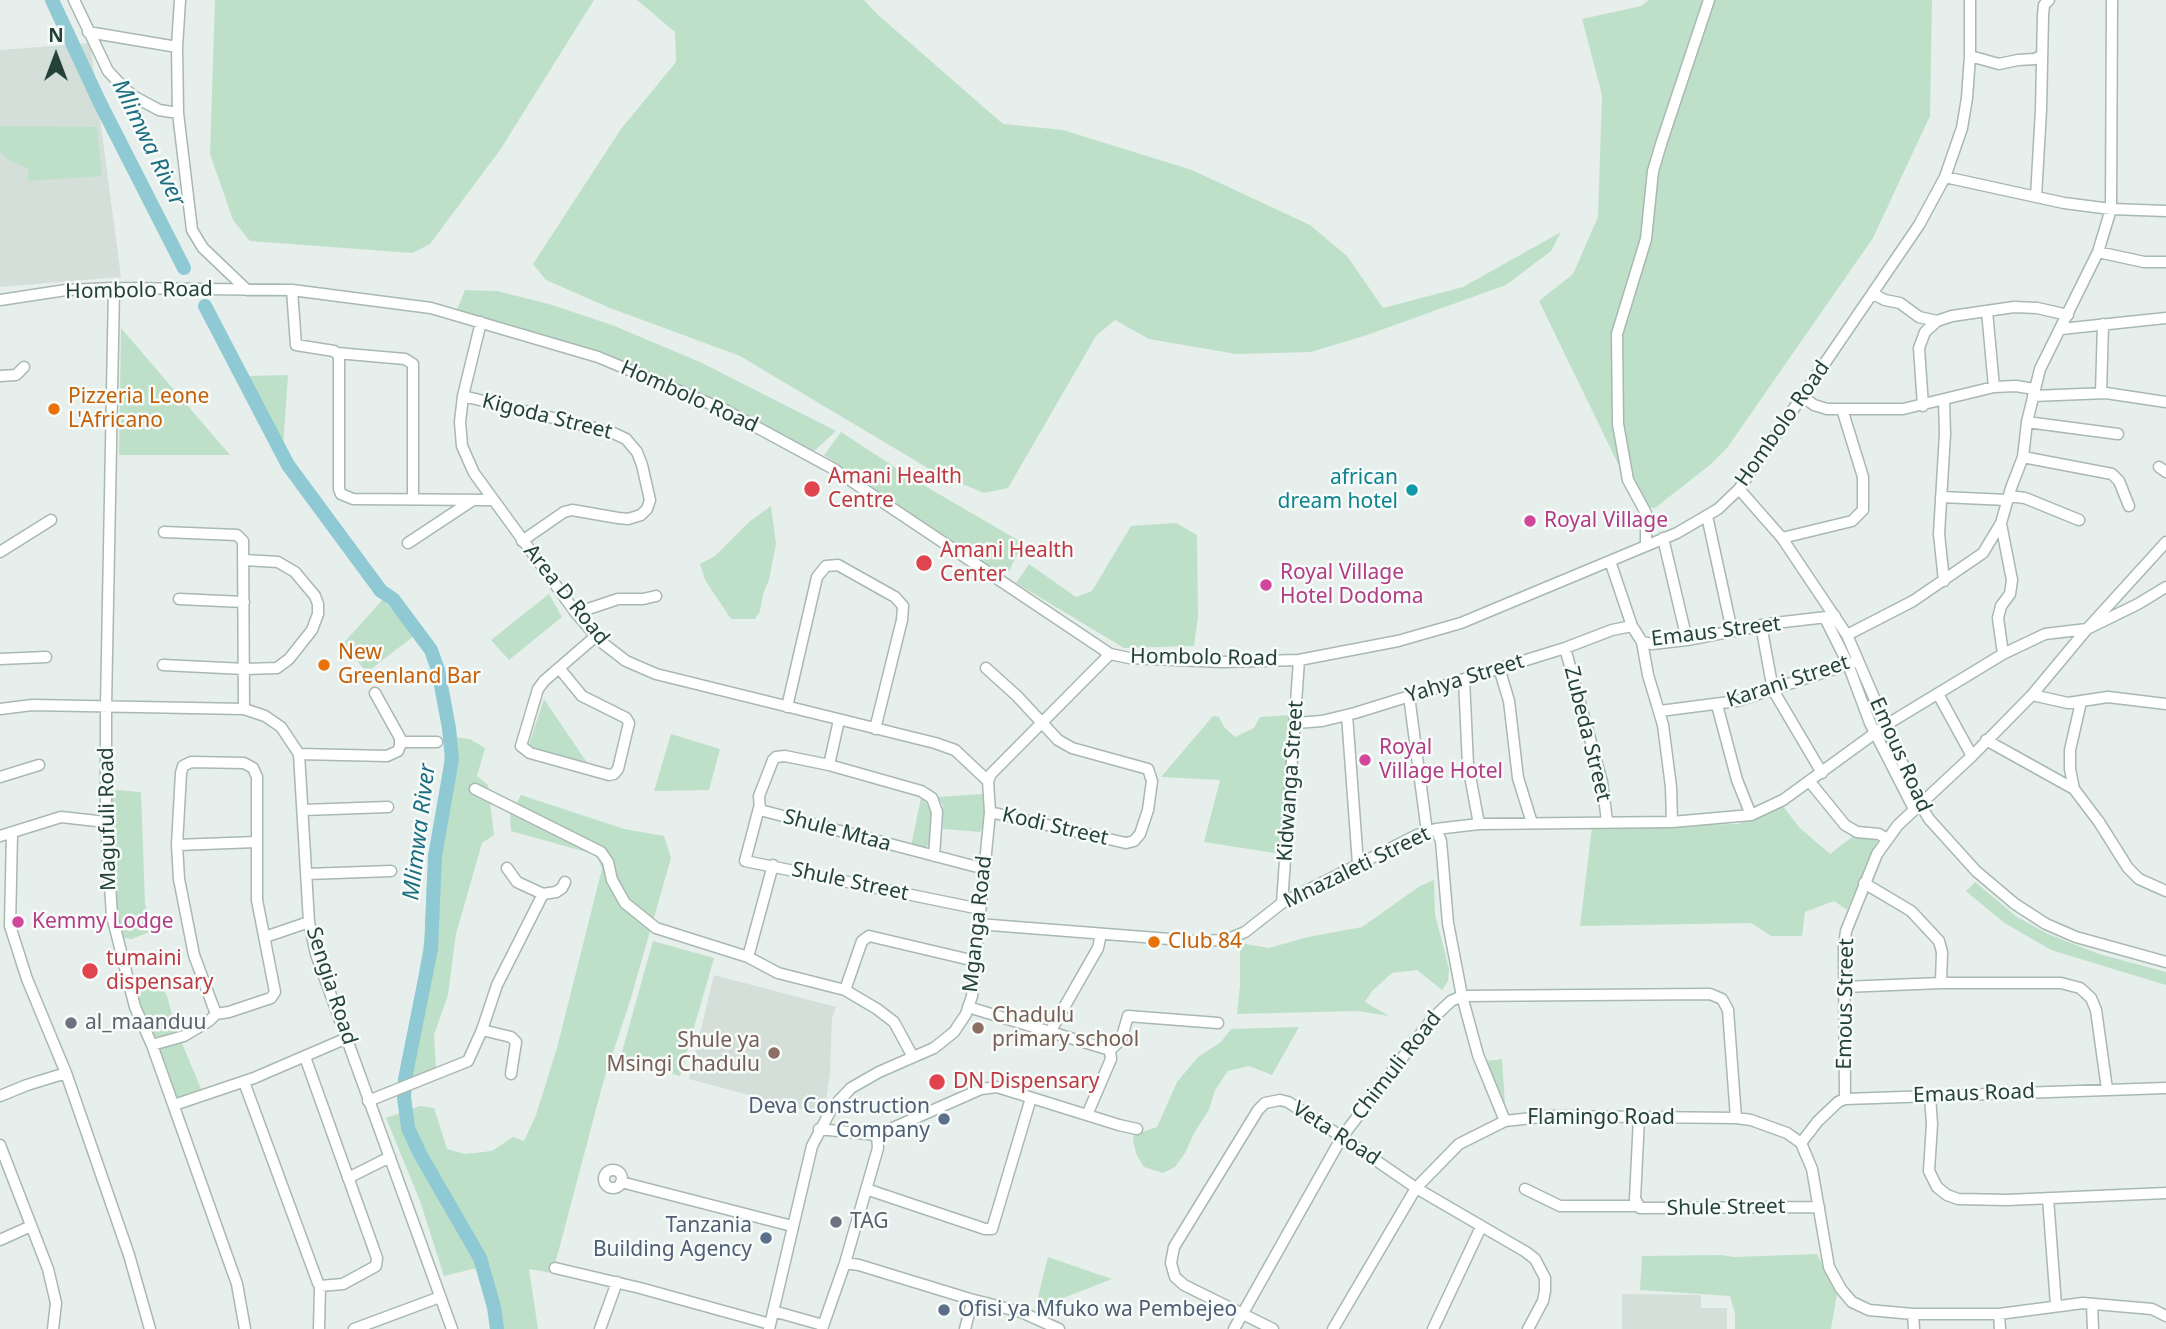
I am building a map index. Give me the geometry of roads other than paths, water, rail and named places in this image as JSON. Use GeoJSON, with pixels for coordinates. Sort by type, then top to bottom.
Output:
{"type":"FeatureCollection","features":[{"type":"Feature","properties":{"kind":"street"},"geometry":{"type":"LineString","coordinates":[[74,0],[108,71],[133,96],[159,110],[178,113]]}},
{"type":"Feature","properties":{"kind":"street"},"geometry":{"type":"LineString","coordinates":[[180,0],[177,47],[178,113],[192,230],[203,248],[247,290]]}},
{"type":"Feature","properties":{"kind":"street"},"geometry":{"type":"LineString","coordinates":[[1646,546],[1646,513],[1628,480],[1618,425],[1617,334],[1646,239],[1653,171],[1709,0]]}},
{"type":"Feature","properties":{"kind":"street","name":"Hombolo Road"},"geometry":{"type":"LineString","coordinates":[[0,300],[66,290],[114,288],[292,290],[431,308],[598,357],[736,416],[832,468],[1111,654],[1129,658],[1222,662],[1300,660],[1398,641],[1461,623],[1663,538],[1707,516],[1739,489],[1919,225],[1945,177],[1962,128],[1967,98],[1970,0]]}},
{"type":"Feature","properties":{"kind":"street"},"geometry":{"type":"LineString","coordinates":[[2036,197],[2043,15],[2044,5],[2049,0]]}},
{"type":"Feature","properties":{"kind":"street"},"geometry":{"type":"LineString","coordinates":[[1847,635],[1913,601],[1983,553],[2001,523],[2023,457],[2033,393],[2049,347],[2068,316],[2098,252],[2111,209],[2111,0]]}},
{"type":"Feature","properties":{"kind":"street"},"geometry":{"type":"LineString","coordinates":[[88,32],[177,47]]}},
{"type":"Feature","properties":{"kind":"street"},"geometry":{"type":"LineString","coordinates":[[1970,55],[1999,64],[2035,59],[2042,55]]}},
{"type":"Feature","properties":{"kind":"street"},"geometry":{"type":"LineString","coordinates":[[1945,177],[2036,197],[2111,209],[2166,211]]}},
{"type":"Feature","properties":{"kind":"street"},"geometry":{"type":"LineString","coordinates":[[2098,252],[2144,262],[2166,262]]}},
{"type":"Feature","properties":{"kind":"street","name":"Magufuli Road"},"geometry":{"type":"LineString","coordinates":[[114,288],[106,706],[106,822],[112,916],[135,1007],[152,1045],[237,1284],[245,1329]]}},
{"type":"Feature","properties":{"kind":"street"},"geometry":{"type":"LineString","coordinates":[[292,290],[296,345],[337,353],[405,359],[413,364],[413,499]]}},
{"type":"Feature","properties":{"kind":"street"},"geometry":{"type":"LineString","coordinates":[[1872,294],[1900,303],[1919,317],[1937,321]]}},
{"type":"Feature","properties":{"kind":"street"},"geometry":{"type":"LineString","coordinates":[[1923,406],[1919,348],[1925,332],[1937,321],[1952,316],[2025,307],[2068,316]]}},
{"type":"Feature","properties":{"kind":"street"},"geometry":{"type":"LineString","coordinates":[[1987,311],[1994,387]]}},
{"type":"Feature","properties":{"kind":"street"},"geometry":{"type":"LineString","coordinates":[[2061,329],[2166,318]]}},
{"type":"Feature","properties":{"kind":"street","name":"Area D Road"},"geometry":{"type":"LineString","coordinates":[[481,322],[463,396],[460,422],[462,446],[474,473],[493,500],[596,636],[626,661],[656,674],[955,750],[988,781]]}},
{"type":"Feature","properties":{"kind":"street"},"geometry":{"type":"LineString","coordinates":[[2101,393],[2103,324]]}},
{"type":"Feature","properties":{"kind":"street"},"geometry":{"type":"LineString","coordinates":[[337,353],[340,360],[339,492],[353,499],[493,500]]}},
{"type":"Feature","properties":{"kind":"street"},"geometry":{"type":"LineString","coordinates":[[0,376],[16,375],[24,367]]}},
{"type":"Feature","properties":{"kind":"street"},"geometry":{"type":"LineString","coordinates":[[1803,397],[1814,405],[1827,409],[1903,409],[1994,387],[2016,386],[2033,393],[2101,393],[2166,402]]}},
{"type":"Feature","properties":{"kind":"street","name":"Kigoda Street"},"geometry":{"type":"LineString","coordinates":[[463,396],[611,432],[626,439],[637,452],[649,500],[647,509],[641,515],[628,519],[572,510],[564,512],[522,541]]}},
{"type":"Feature","properties":{"kind":"street"},"geometry":{"type":"LineString","coordinates":[[1944,400],[1945,434],[1939,534],[1944,581]]}},
{"type":"Feature","properties":{"kind":"street"},"geometry":{"type":"LineString","coordinates":[[1782,538],[1842,525],[1852,521],[1863,510],[1863,477],[1842,409]]}},
{"type":"Feature","properties":{"kind":"street"},"geometry":{"type":"LineString","coordinates":[[2027,422],[2118,434]]}},
{"type":"Feature","properties":{"kind":"street"},"geometry":{"type":"LineString","coordinates":[[2023,457],[2112,474],[2119,481],[2129,506]]}},
{"type":"Feature","properties":{"kind":"street","name":"Emous Road"},"geometry":{"type":"LineString","coordinates":[[1739,489],[1782,538],[1830,617],[1847,635],[1853,662],[1886,725],[1917,807],[1976,871],[2015,904],[2046,924],[2076,937],[2166,962]]}},
{"type":"Feature","properties":{"kind":"street"},"geometry":{"type":"LineString","coordinates":[[1941,497],[2025,498],[2079,520]]}},
{"type":"Feature","properties":{"kind":"street"},"geometry":{"type":"LineString","coordinates":[[408,543],[473,500]]}},
{"type":"Feature","properties":{"kind":"street"},"geometry":{"type":"LineString","coordinates":[[1707,516],[1732,631]]}},
{"type":"Feature","properties":{"kind":"street"},"geometry":{"type":"LineString","coordinates":[[0,552],[51,520]]}},
{"type":"Feature","properties":{"kind":"street"},"geometry":{"type":"LineString","coordinates":[[2001,523],[2012,580],[2010,594],[2001,606],[1998,618],[2003,654]]}},
{"type":"Feature","properties":{"kind":"street"},"geometry":{"type":"LineString","coordinates":[[164,532],[237,535],[243,541],[244,709]]}},
{"type":"Feature","properties":{"kind":"street"},"geometry":{"type":"LineString","coordinates":[[1663,538],[1688,640]]}},
{"type":"Feature","properties":{"kind":"street","name":"Emous Street"},"geometry":{"type":"LineString","coordinates":[[1845,1099],[1846,931],[1864,883],[1887,839],[1898,825],[2032,695],[2087,629],[2166,542]]}},
{"type":"Feature","properties":{"kind":"street"},"geometry":{"type":"LineString","coordinates":[[163,666],[268,670],[283,664],[312,630],[318,614],[315,596],[287,565],[269,560],[245,560]]}},
{"type":"Feature","properties":{"kind":"street","name":"Emaus Street"},"geometry":{"type":"LineString","coordinates":[[1610,561],[1632,626],[1642,642],[1652,644],[1688,640],[1761,625],[1830,617]]}},
{"type":"Feature","properties":{"kind":"street"},"geometry":{"type":"LineString","coordinates":[[788,707],[817,577],[826,566],[838,565],[895,597],[903,606],[902,620],[875,729]]}},
{"type":"Feature","properties":{"kind":"street"},"geometry":{"type":"LineString","coordinates":[[2087,629],[2166,587]]}},
{"type":"Feature","properties":{"kind":"street"},"geometry":{"type":"LineString","coordinates":[[576,613],[618,599],[656,596]]}},
{"type":"Feature","properties":{"kind":"street"},"geometry":{"type":"LineString","coordinates":[[178,599],[244,602]]}},
{"type":"Feature","properties":{"kind":"street"},"geometry":{"type":"LineString","coordinates":[[1830,617],[1853,662],[1875,733],[1917,807]]}},
{"type":"Feature","properties":{"kind":"street"},"geometry":{"type":"LineString","coordinates":[[1761,625],[1773,691],[1822,772]]}},
{"type":"Feature","properties":{"kind":"street","name":"Yahya Street"},"geometry":{"type":"LineString","coordinates":[[1296,723],[1322,721],[1346,715],[1632,626]]}},
{"type":"Feature","properties":{"kind":"street","name":"Mnazaleti Street"},"geometry":{"type":"LineString","coordinates":[[978,924],[1226,940],[1245,932],[1282,902],[1431,830],[1479,824],[1672,822],[1751,815],[1783,800],[1886,725],[2003,654],[2045,634],[2087,629]]}},
{"type":"Feature","properties":{"kind":"street"},"geometry":{"type":"LineString","coordinates":[[559,668],[582,695],[626,718],[629,723],[618,769],[614,774],[609,775],[523,749],[522,741],[538,689],[559,668],[596,636]]}},
{"type":"Feature","properties":{"kind":"street"},"geometry":{"type":"LineString","coordinates":[[1642,642],[1648,675],[1660,711],[1671,788],[1672,822]]}},
{"type":"Feature","properties":{"kind":"street","name":"Zubeda Street"},"geometry":{"type":"LineString","coordinates":[[1565,648],[1599,769],[1607,821]]}},
{"type":"Feature","properties":{"kind":"street"},"geometry":{"type":"LineString","coordinates":[[988,781],[991,774],[1111,654]]}},
{"type":"Feature","properties":{"kind":"street"},"geometry":{"type":"LineString","coordinates":[[0,659],[46,657]]}},
{"type":"Feature","properties":{"kind":"street","name":"Kidwanga Street"},"geometry":{"type":"LineString","coordinates":[[1282,902],[1300,660]]}},
{"type":"Feature","properties":{"kind":"street","name":"Karani Street"},"geometry":{"type":"LineString","coordinates":[[1660,711],[1717,705],[1773,691],[1853,662]]}},
{"type":"Feature","properties":{"kind":"street"},"geometry":{"type":"LineString","coordinates":[[986,668],[1017,696],[1041,723]]}},
{"type":"Feature","properties":{"kind":"street"},"geometry":{"type":"LineString","coordinates":[[1499,668],[1509,701],[1518,778],[1532,823]]}},
{"type":"Feature","properties":{"kind":"street"},"geometry":{"type":"LineString","coordinates":[[1464,679],[1468,765],[1479,824]]}},
{"type":"Feature","properties":{"kind":"street"},"geometry":{"type":"LineString","coordinates":[[0,709],[32,705],[244,709],[265,716],[281,727],[299,754],[387,756],[398,751],[401,742],[375,693]]}},
{"type":"Feature","properties":{"kind":"street"},"geometry":{"type":"LineString","coordinates":[[1938,694],[1972,756]]}},
{"type":"Feature","properties":{"kind":"street"},"geometry":{"type":"LineString","coordinates":[[2032,695],[2059,702],[2081,702],[2108,697],[2166,704]]}},
{"type":"Feature","properties":{"kind":"street"},"geometry":{"type":"LineString","coordinates":[[1409,696],[1431,830],[1441,841],[1448,923],[1462,996],[1478,1055],[1505,1121]]}},
{"type":"Feature","properties":{"kind":"street"},"geometry":{"type":"LineString","coordinates":[[2074,789],[2070,750],[2081,702]]}},
{"type":"Feature","properties":{"kind":"street","name":"Karani Street"},"geometry":{"type":"LineString","coordinates":[[1717,705],[1737,780],[1751,815]]}},
{"type":"Feature","properties":{"kind":"street"},"geometry":{"type":"LineString","coordinates":[[1346,715],[1358,864]]}},
{"type":"Feature","properties":{"kind":"street"},"geometry":{"type":"LineString","coordinates":[[839,720],[829,765],[921,791],[932,797],[937,812],[934,856]]}},
{"type":"Feature","properties":{"kind":"street","name":"Kodi Street"},"geometry":{"type":"LineString","coordinates":[[990,812],[1126,843],[1134,841],[1140,834],[1148,810],[1152,781],[1148,769],[1072,748],[1058,740],[1041,723]]}},
{"type":"Feature","properties":{"kind":"street"},"geometry":{"type":"LineString","coordinates":[[1986,740],[2074,789],[2128,868],[2140,879],[2166,891]]}},
{"type":"Feature","properties":{"kind":"street"},"geometry":{"type":"LineString","coordinates":[[401,742],[437,742]]}},
{"type":"Feature","properties":{"kind":"street","name":"Sengia Road"},"geometry":{"type":"LineString","coordinates":[[299,754],[309,922],[316,954],[452,1329]]}},
{"type":"Feature","properties":{"kind":"street","name":"Shule Mtaa"},"geometry":{"type":"LineString","coordinates":[[829,765],[785,756],[776,757],[760,796],[759,808],[764,812],[985,869]]}},
{"type":"Feature","properties":{"kind":"street"},"geometry":{"type":"LineString","coordinates":[[152,1045],[184,1036],[216,1014],[229,1012],[274,995],[275,988],[257,900],[257,777],[253,768],[244,763],[191,762],[183,766],[181,773],[177,845],[179,879],[194,955],[216,1014]]}},
{"type":"Feature","properties":{"kind":"street"},"geometry":{"type":"LineString","coordinates":[[0,777],[39,765]]}},
{"type":"Feature","properties":{"kind":"street","name":"Mganga Road"},"geometry":{"type":"LineString","coordinates":[[769,1326],[812,1146],[832,1108],[850,1088],[933,1048],[954,1032],[968,1007],[972,996],[985,869],[990,812],[988,781]]}},
{"type":"Feature","properties":{"kind":"street"},"geometry":{"type":"LineString","coordinates":[[1810,782],[1844,825],[1857,832],[1879,834],[1887,839]]}},
{"type":"Feature","properties":{"kind":"street"},"geometry":{"type":"LineString","coordinates":[[475,789],[601,852],[608,862],[612,880],[625,904],[656,928],[748,957],[778,973],[845,990],[894,1022],[913,1057]]}},
{"type":"Feature","properties":{"kind":"street"},"geometry":{"type":"LineString","coordinates":[[303,810],[388,807]]}},
{"type":"Feature","properties":{"kind":"street"},"geometry":{"type":"LineString","coordinates":[[759,808],[745,861],[773,866]]}},
{"type":"Feature","properties":{"kind":"street"},"geometry":{"type":"LineString","coordinates":[[0,836],[61,817],[106,822]]}},
{"type":"Feature","properties":{"kind":"street"},"geometry":{"type":"LineString","coordinates":[[12,833],[5,926],[66,1073],[129,1255],[150,1329]]}},
{"type":"Feature","properties":{"kind":"street"},"geometry":{"type":"LineString","coordinates":[[177,845],[256,842]]}},
{"type":"Feature","properties":{"kind":"street","name":"Shule Street"},"geometry":{"type":"LineString","coordinates":[[748,957],[773,866],[980,909]]}},
{"type":"Feature","properties":{"kind":"street"},"geometry":{"type":"LineString","coordinates":[[507,868],[517,882],[543,894],[556,892],[565,882]]}},
{"type":"Feature","properties":{"kind":"street"},"geometry":{"type":"LineString","coordinates":[[307,874],[391,871]]}},
{"type":"Feature","properties":{"kind":"street"},"geometry":{"type":"LineString","coordinates":[[1864,883],[1912,911],[1939,940],[1942,952],[1941,984]]}},
{"type":"Feature","properties":{"kind":"street"},"geometry":{"type":"LineString","coordinates":[[368,1101],[468,1060],[482,1030],[497,985],[543,894]]}},
{"type":"Feature","properties":{"kind":"street"},"geometry":{"type":"LineString","coordinates":[[265,937],[309,922]]}},
{"type":"Feature","properties":{"kind":"street"},"geometry":{"type":"LineString","coordinates":[[1050,1032],[1093,958],[1101,934]]}},
{"type":"Feature","properties":{"kind":"street"},"geometry":{"type":"LineString","coordinates":[[845,990],[862,941],[869,936],[975,961]]}},
{"type":"Feature","properties":{"kind":"street"},"geometry":{"type":"LineString","coordinates":[[1844,988],[2061,983],[2080,988],[2091,998],[2096,1010],[2107,1089]]}},
{"type":"Feature","properties":{"kind":"street","name":"Chimuli Road"},"geometry":{"type":"LineString","coordinates":[[1234,1329],[1342,1137],[1432,1018],[1451,1001],[1462,996],[1700,993],[1722,999],[1728,1010],[1736,1118]]}},
{"type":"Feature","properties":{"kind":"street"},"geometry":{"type":"LineString","coordinates":[[968,1007],[1110,1050]]}},
{"type":"Feature","properties":{"kind":"street"},"geometry":{"type":"LineString","coordinates":[[1110,1050],[1121,1040],[1128,1016],[1218,1023]]}},
{"type":"Feature","properties":{"kind":"street"},"geometry":{"type":"LineString","coordinates":[[482,1030],[511,1037],[516,1042],[511,1074]]}},
{"type":"Feature","properties":{"kind":"street"},"geometry":{"type":"LineString","coordinates":[[174,1105],[244,1082],[347,1038]]}},
{"type":"Feature","properties":{"kind":"street"},"geometry":{"type":"LineString","coordinates":[[1087,1115],[1111,1059],[1110,1050]]}},
{"type":"Feature","properties":{"kind":"street"},"geometry":{"type":"LineString","coordinates":[[305,1057],[378,1263],[343,1284],[320,1286]]}},
{"type":"Feature","properties":{"kind":"street"},"geometry":{"type":"LineString","coordinates":[[0,1096],[66,1073]]}},
{"type":"Feature","properties":{"kind":"street"},"geometry":{"type":"LineString","coordinates":[[244,1082],[320,1286],[319,1329]]}},
{"type":"Feature","properties":{"kind":"street"},"geometry":{"type":"LineString","coordinates":[[819,1129],[877,1135],[981,1089],[997,1087],[1137,1129]]}},
{"type":"Feature","properties":{"kind":"street","name":"Emaus Road"},"geometry":{"type":"LineString","coordinates":[[1845,1099],[2166,1088]]}},
{"type":"Feature","properties":{"kind":"street"},"geometry":{"type":"LineString","coordinates":[[1930,1096],[1931,1179],[1941,1191],[1958,1199],[2166,1193]]}},
{"type":"Feature","properties":{"kind":"street"},"geometry":{"type":"LineString","coordinates":[[866,1189],[985,1229],[992,1229],[1031,1098]]}},
{"type":"Feature","properties":{"kind":"street"},"geometry":{"type":"LineString","coordinates":[[1845,1099],[1818,1121],[1801,1143],[1812,1169],[1829,1267],[1840,1289],[1852,1302],[1869,1310],[1913,1314],[1999,1314],[2092,1304],[2151,1309],[2166,1316]]}},
{"type":"Feature","properties":{"kind":"street","name":"Veta Road"},"geometry":{"type":"LineString","coordinates":[[1273,1329],[1184,1285],[1175,1277],[1171,1263],[1174,1247],[1258,1110],[1265,1103],[1275,1100],[1288,1102],[1416,1188],[1526,1252],[1542,1270],[1545,1285],[1543,1301],[1528,1329]]}},
{"type":"Feature","properties":{"kind":"street","name":"Flamingo Road"},"geometry":{"type":"LineString","coordinates":[[1333,1329],[1416,1188],[1459,1144],[1505,1121],[1550,1115],[1736,1118],[1787,1133],[1801,1143]]}},
{"type":"Feature","properties":{"kind":"street","name":"Shule Street"},"geometry":{"type":"LineString","coordinates":[[1639,1118],[1635,1199],[1637,1206],[1647,1209],[1819,1206]]}},
{"type":"Feature","properties":{"kind":"street"},"geometry":{"type":"LineString","coordinates":[[773,1311],[823,1327],[845,1263],[878,1148],[877,1135]]}},
{"type":"Feature","properties":{"kind":"street"},"geometry":{"type":"LineString","coordinates":[[1,1149],[48,1269],[56,1303],[53,1329]]}},
{"type":"Feature","properties":{"kind":"street"},"geometry":{"type":"LineString","coordinates":[[348,1178],[390,1157]]}},
{"type":"Feature","properties":{"kind":"street"},"geometry":{"type":"LineString","coordinates":[[621,1182],[792,1226]]}},
{"type":"Feature","properties":{"kind":"street"},"geometry":{"type":"LineString","coordinates":[[1525,1189],[1560,1206],[1637,1206]]}},
{"type":"Feature","properties":{"kind":"street"},"geometry":{"type":"LineString","coordinates":[[2048,1198],[2056,1306]]}},
{"type":"Feature","properties":{"kind":"street"},"geometry":{"type":"LineString","coordinates":[[0,1240],[31,1226]]}},
{"type":"Feature","properties":{"kind":"street"},"geometry":{"type":"LineString","coordinates":[[1433,1329],[1481,1227]]}},
{"type":"Feature","properties":{"kind":"street"},"geometry":{"type":"LineString","coordinates":[[845,1263],[1021,1312],[1059,1329]]}},
{"type":"Feature","properties":{"kind":"street"},"geometry":{"type":"LineString","coordinates":[[555,1268],[617,1282],[769,1326]]}},
{"type":"Feature","properties":{"kind":"street"},"geometry":{"type":"LineString","coordinates":[[600,1329],[617,1282]]}},
{"type":"Feature","properties":{"kind":"street"},"geometry":{"type":"LineString","coordinates":[[354,1329],[440,1297]]}},
{"type":"Feature","properties":{"kind":"street"},"geometry":{"type":"LineString","coordinates":[[965,1329],[971,1306],[970,1299]]}},
{"type":"Feature","properties":{"kind":"street"},"geometry":{"type":"LineString","coordinates":[[2092,1304],[2093,1329]]}},
{"type":"Feature","properties":{"kind":"street"},"geometry":{"type":"LineString","coordinates":[[1913,1314],[1914,1329]]}},
{"type":"Feature","properties":{"kind":"street"},"geometry":{"type":"LineString","coordinates":[[1999,1314],[2000,1329]]}},
{"type":"Feature","properties":{"kind":"waterway","name":"Mlimwa River"},"geometry":{"type":"LineString","coordinates":[[52,0],[100,103],[184,268]]}},
{"type":"Feature","properties":{"kind":"waterway","name":"Mlimwa River"},"geometry":{"type":"LineString","coordinates":[[205,306],[288,465],[381,591],[393,599],[431,650],[438,670],[452,759],[435,856],[431,949],[405,1079],[404,1097],[408,1128],[420,1154],[480,1258],[494,1307],[497,1329]]}},
{"type":"Feature","properties":{"kind":"place","name":"Pizzeria Leone L'Africano"},"geometry":{"type":"Point","coordinates":[54,409]}},
{"type":"Feature","properties":{"kind":"place","name":"Amani Health Centre"},"geometry":{"type":"Point","coordinates":[812,489]}},
{"type":"Feature","properties":{"kind":"place","name":"african dream hotel"},"geometry":{"type":"Point","coordinates":[1412,490]}},
{"type":"Feature","properties":{"kind":"place","name":"Royal Village"},"geometry":{"type":"Point","coordinates":[1530,521]}},
{"type":"Feature","properties":{"kind":"place","name":"Amani Health Center"},"geometry":{"type":"Point","coordinates":[924,563]}},
{"type":"Feature","properties":{"kind":"place","name":"Royal Village Hotel Dodoma"},"geometry":{"type":"Point","coordinates":[1266,585]}},
{"type":"Feature","properties":{"kind":"place","name":"New Greenland Bar"},"geometry":{"type":"Point","coordinates":[324,665]}},
{"type":"Feature","properties":{"kind":"place","name":"Royal Village Hotel"},"geometry":{"type":"Point","coordinates":[1365,760]}},
{"type":"Feature","properties":{"kind":"place","name":"Kemmy Lodge"},"geometry":{"type":"Point","coordinates":[18,922]}},
{"type":"Feature","properties":{"kind":"place","name":"Club 84"},"geometry":{"type":"Point","coordinates":[1154,942]}},
{"type":"Feature","properties":{"kind":"place","name":"tumaini dispensary"},"geometry":{"type":"Point","coordinates":[90,971]}},
{"type":"Feature","properties":{"kind":"place","name":"al_maanduu"},"geometry":{"type":"Point","coordinates":[71,1023]}},
{"type":"Feature","properties":{"kind":"place","name":"Chadulu primary school"},"geometry":{"type":"Point","coordinates":[978,1028]}},
{"type":"Feature","properties":{"kind":"place","name":"Shule ya Msingi Chadulu"},"geometry":{"type":"Point","coordinates":[774,1053]}},
{"type":"Feature","properties":{"kind":"place","name":"DN Dispensary"},"geometry":{"type":"Point","coordinates":[937,1082]}},
{"type":"Feature","properties":{"kind":"place","name":"Deva Construction Company"},"geometry":{"type":"Point","coordinates":[944,1119]}},
{"type":"Feature","properties":{"kind":"place","name":"TAG"},"geometry":{"type":"Point","coordinates":[836,1222]}},
{"type":"Feature","properties":{"kind":"place","name":"Tanzania Building Agency"},"geometry":{"type":"Point","coordinates":[766,1238]}},
{"type":"Feature","properties":{"kind":"place","name":"Ofisi ya Mfuko wa Pembejeo"},"geometry":{"type":"Point","coordinates":[944,1310]}}]}
